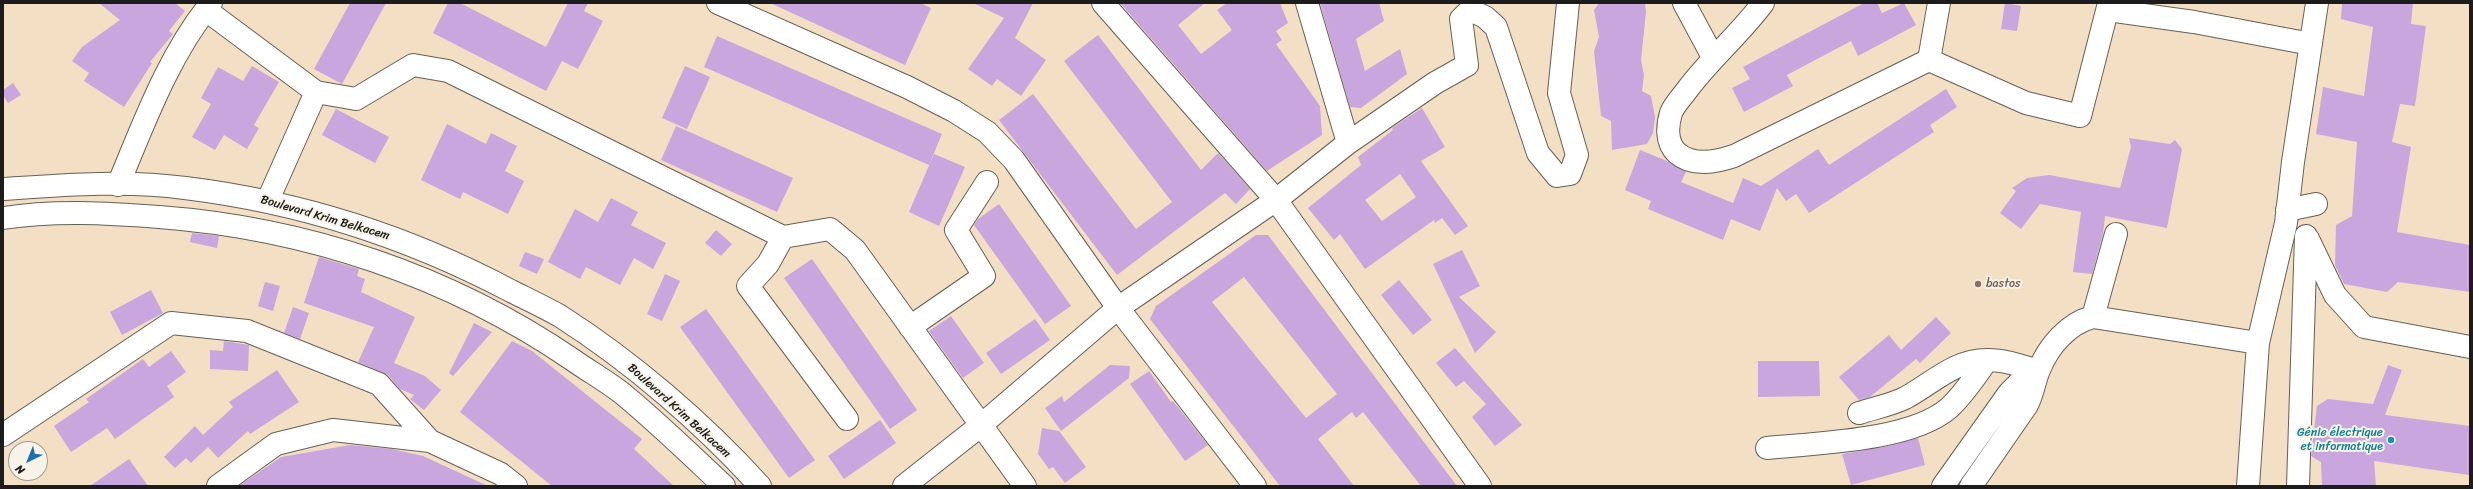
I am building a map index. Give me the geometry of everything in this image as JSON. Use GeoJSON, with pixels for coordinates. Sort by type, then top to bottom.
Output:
{"type":"FeatureCollection","features":[{"type":"Feature","properties":{"kind":"street"},"geometry":{"type":"LineString","coordinates":[[718,3],[907,87],[954,111],[987,132],[1014,160],[1118,308],[1255,486]]}},
{"type":"Feature","properties":{"kind":"street"},"geometry":{"type":"LineString","coordinates":[[1103,3],[1115,14],[1276,200],[1480,486]]}},
{"type":"Feature","properties":{"kind":"street"},"geometry":{"type":"LineString","coordinates":[[1307,3],[1348,143]]}},
{"type":"Feature","properties":{"kind":"street"},"geometry":{"type":"LineString","coordinates":[[904,486],[980,426],[1118,308],[1276,200],[1348,143],[1435,83],[1466,65],[1461,19],[1470,10],[1485,16],[1496,27],[1538,153],[1558,176],[1570,174],[1577,155],[1559,93],[1568,3]]}},
{"type":"Feature","properties":{"kind":"street"},"geometry":{"type":"LineString","coordinates":[[1684,3],[1713,57]]}},
{"type":"Feature","properties":{"kind":"street"},"geometry":{"type":"LineString","coordinates":[[1763,3],[1753,17],[1713,57],[1671,112],[1668,134],[1672,148],[1681,156],[1699,162],[1716,162],[1734,156],[1929,60]]}},
{"type":"Feature","properties":{"kind":"street"},"geometry":{"type":"LineString","coordinates":[[1929,60],[1939,3]]}},
{"type":"Feature","properties":{"kind":"street"},"geometry":{"type":"LineString","coordinates":[[2248,486],[2258,343],[2286,216],[2317,3]]}},
{"type":"Feature","properties":{"kind":"street"},"geometry":{"type":"LineString","coordinates":[[118,185],[156,94],[179,51],[209,6],[316,92],[356,99],[413,65],[448,71],[783,237],[830,229],[842,237],[854,250],[980,426],[1026,486]]}},
{"type":"Feature","properties":{"kind":"street"},"geometry":{"type":"LineString","coordinates":[[1929,60],[2026,103],[2080,116],[2108,6],[2311,44]]}},
{"type":"Feature","properties":{"kind":"street"},"geometry":{"type":"LineString","coordinates":[[268,200],[316,92]]}},
{"type":"Feature","properties":{"kind":"street"},"geometry":{"type":"LineString","coordinates":[[910,328],[984,276],[956,230],[987,182]]}},
{"type":"Feature","properties":{"kind":"street","name":"Boulevard Krim Belkacem"},"geometry":{"type":"LineString","coordinates":[[3,189],[81,183],[183,187],[268,200],[379,231],[464,266],[559,316],[639,372],[706,433],[760,486]]}},
{"type":"Feature","properties":{"kind":"street"},"geometry":{"type":"LineString","coordinates":[[2286,216],[2316,204]]}},
{"type":"Feature","properties":{"kind":"street"},"geometry":{"type":"LineString","coordinates":[[3,218],[26,214],[96,213],[200,220],[288,235],[377,261],[468,298],[546,342],[622,394],[724,486]]}},
{"type":"Feature","properties":{"kind":"street"},"geometry":{"type":"LineString","coordinates":[[2286,216],[2306,236],[2335,295],[2364,327],[2470,347]]}},
{"type":"Feature","properties":{"kind":"street"},"geometry":{"type":"LineString","coordinates":[[2093,317],[2116,234]]}},
{"type":"Feature","properties":{"kind":"street"},"geometry":{"type":"LineString","coordinates":[[2298,486],[2306,236]]}},
{"type":"Feature","properties":{"kind":"street"},"geometry":{"type":"LineString","coordinates":[[783,237],[768,264],[748,286],[847,419]]}},
{"type":"Feature","properties":{"kind":"street"},"geometry":{"type":"LineString","coordinates":[[1971,486],[2032,395],[2038,371],[2049,352],[2071,326],[2082,320],[2093,317],[2258,343]]}},
{"type":"Feature","properties":{"kind":"street"},"geometry":{"type":"LineString","coordinates":[[3,435],[171,323],[248,331],[379,384],[430,441]]}},
{"type":"Feature","properties":{"kind":"street"},"geometry":{"type":"LineString","coordinates":[[1859,413],[1905,398],[1948,370],[1966,363],[1987,360],[2007,362],[2038,371]]}},
{"type":"Feature","properties":{"kind":"street"},"geometry":{"type":"LineString","coordinates":[[1767,448],[1869,437],[1932,419],[1961,395],[1987,360]]}},
{"type":"Feature","properties":{"kind":"street"},"geometry":{"type":"LineString","coordinates":[[1943,486],[2010,393],[2022,380],[2038,371]]}},
{"type":"Feature","properties":{"kind":"street"},"geometry":{"type":"LineString","coordinates":[[218,486],[276,444],[333,430],[430,441],[500,474],[516,486]]}},
{"type":"Feature","properties":{"kind":"building"},"geometry":{"type":"Polygon","coordinates":[[[99,3],[175,3],[185,11],[169,31],[173,34],[150,62],[152,63],[124,107],[84,81],[89,73],[72,61],[82,47],[120,20],[99,3]]]}},
{"type":"Feature","properties":{"kind":"building"},"geometry":{"type":"Polygon","coordinates":[[[350,3],[386,3],[342,84],[314,69],[350,3]]]}},
{"type":"Feature","properties":{"kind":"building"},"geometry":{"type":"Polygon","coordinates":[[[448,3],[460,3],[546,47],[568,3],[588,3],[584,11],[603,21],[578,69],[562,61],[546,91],[433,33],[448,3]]]}},
{"type":"Feature","properties":{"kind":"building"},"geometry":{"type":"Polygon","coordinates":[[[770,3],[920,3],[931,8],[905,65],[770,3]]]}},
{"type":"Feature","properties":{"kind":"building"},"geometry":{"type":"Polygon","coordinates":[[[973,3],[1033,3],[1015,38],[1046,60],[1021,96],[997,79],[992,86],[968,69],[1004,18],[973,3]]]}},
{"type":"Feature","properties":{"kind":"building"},"geometry":{"type":"Polygon","coordinates":[[[1120,3],[1205,3],[1178,25],[1201,54],[1232,30],[1217,10],[1227,3],[1280,3],[1288,23],[1276,31],[1282,40],[1276,44],[1320,106],[1322,135],[1267,171],[1120,3]]]}},
{"type":"Feature","properties":{"kind":"building"},"geometry":{"type":"Polygon","coordinates":[[[1320,3],[1379,3],[1384,21],[1356,39],[1365,71],[1400,49],[1407,74],[1361,108],[1350,107],[1320,3]]]}},
{"type":"Feature","properties":{"kind":"building"},"geometry":{"type":"Polygon","coordinates":[[[1599,3],[1645,3],[1646,12],[1641,60],[1644,75],[1642,91],[1651,96],[1655,117],[1653,133],[1647,144],[1612,150],[1611,121],[1601,116],[1594,51],[1599,37],[1594,10],[1599,3]]]}},
{"type":"Feature","properties":{"kind":"building"},"geometry":{"type":"Polygon","coordinates":[[[1864,3],[1877,3],[1882,13],[1904,3],[1916,25],[1858,56],[1851,41],[1787,75],[1793,86],[1744,112],[1732,88],[1750,79],[1743,67],[1864,3]]]}},
{"type":"Feature","properties":{"kind":"building"},"geometry":{"type":"Polygon","coordinates":[[[2005,3],[2021,6],[2017,31],[2001,29],[2005,3]]]}},
{"type":"Feature","properties":{"kind":"building"},"geometry":{"type":"Polygon","coordinates":[[[2342,3],[2413,3],[2411,24],[2426,26],[2415,106],[2400,104],[2392,142],[2411,147],[2397,232],[2470,245],[2470,292],[2398,282],[2387,292],[2344,284],[2335,265],[2336,225],[2352,216],[2357,142],[2316,134],[2323,87],[2364,96],[2373,27],[2341,19],[2342,3]]]}},
{"type":"Feature","properties":{"kind":"building"},"geometry":{"type":"Polygon","coordinates":[[[1098,35],[1201,170],[1218,153],[1250,189],[1236,204],[1225,193],[1117,275],[999,120],[1033,94],[1136,229],[1172,202],[1064,61],[1098,35]]]}},
{"type":"Feature","properties":{"kind":"building"},"geometry":{"type":"Polygon","coordinates":[[[717,36],[942,134],[929,165],[704,67],[717,36]]]}},
{"type":"Feature","properties":{"kind":"building"},"geometry":{"type":"Polygon","coordinates":[[[252,66],[279,82],[254,125],[259,128],[247,149],[224,135],[215,150],[192,137],[211,104],[201,98],[218,67],[243,81],[252,66]]]}},
{"type":"Feature","properties":{"kind":"building"},"geometry":{"type":"Polygon","coordinates":[[[685,66],[710,77],[687,129],[662,118],[685,66]]]}},
{"type":"Feature","properties":{"kind":"building"},"geometry":{"type":"Polygon","coordinates":[[[13,83],[21,95],[8,103],[3,95],[3,90],[13,83]]]}},
{"type":"Feature","properties":{"kind":"building"},"geometry":{"type":"Polygon","coordinates":[[[1946,89],[1957,107],[1930,125],[1934,132],[1809,213],[1796,194],[1786,201],[1777,188],[1760,231],[1731,219],[1723,240],[1648,209],[1651,201],[1625,190],[1640,150],[1667,161],[1686,172],[1681,182],[1733,203],[1743,178],[1761,186],[1818,149],[1829,165],[1946,89]]]}},
{"type":"Feature","properties":{"kind":"building"},"geometry":{"type":"Polygon","coordinates":[[[1422,108],[1445,147],[1421,161],[1468,226],[1455,235],[1442,218],[1435,223],[1434,220],[1365,269],[1340,234],[1334,240],[1308,208],[1361,165],[1358,157],[1393,130],[1392,128],[1422,108]],[[1400,174],[1365,200],[1382,221],[1416,197],[1400,174]]]}},
{"type":"Feature","properties":{"kind":"building"},"geometry":{"type":"Polygon","coordinates":[[[336,109],[389,137],[375,163],[322,135],[336,109]]]}},
{"type":"Feature","properties":{"kind":"building"},"geometry":{"type":"Polygon","coordinates":[[[447,124],[486,144],[491,133],[517,146],[505,171],[524,181],[508,214],[463,192],[460,199],[421,180],[447,124]]]}},
{"type":"Feature","properties":{"kind":"building"},"geometry":{"type":"Polygon","coordinates":[[[676,126],[793,178],[777,212],[661,160],[676,126]]]}},
{"type":"Feature","properties":{"kind":"building"},"geometry":{"type":"Polygon","coordinates":[[[2129,138],[2170,144],[2175,140],[2182,149],[2167,228],[2105,216],[2103,234],[2092,274],[2073,272],[2081,212],[2040,204],[2021,229],[2000,213],[2016,191],[2012,188],[2027,178],[2049,175],[2120,188],[2131,147],[2129,138]]]}},
{"type":"Feature","properties":{"kind":"building"},"geometry":{"type":"Polygon","coordinates":[[[934,154],[965,167],[939,226],[909,212],[934,154]]]}},
{"type":"Feature","properties":{"kind":"building"},"geometry":{"type":"Polygon","coordinates":[[[611,198],[638,212],[631,225],[666,243],[653,269],[634,258],[620,285],[586,267],[580,279],[548,262],[575,209],[598,222],[611,198]]]}},
{"type":"Feature","properties":{"kind":"building"},"geometry":{"type":"Polygon","coordinates":[[[999,204],[1071,306],[1045,324],[974,225],[978,219],[999,204]]]}},
{"type":"Feature","properties":{"kind":"building"},"geometry":{"type":"Polygon","coordinates":[[[716,230],[732,244],[721,256],[705,243],[716,230]]]}},
{"type":"Feature","properties":{"kind":"building"},"geometry":{"type":"Polygon","coordinates":[[[192,233],[219,236],[217,248],[190,242],[192,233]]]}},
{"type":"Feature","properties":{"kind":"building"},"geometry":{"type":"Polygon","coordinates":[[[1256,235],[1268,235],[1457,486],[1421,486],[1363,412],[1356,418],[1352,412],[1318,439],[1354,486],[1280,486],[1150,319],[1156,306],[1256,235]],[[1244,277],[1212,302],[1306,418],[1337,394],[1244,277]]]}},
{"type":"Feature","properties":{"kind":"building"},"geometry":{"type":"Polygon","coordinates":[[[1462,250],[1480,286],[1459,297],[1496,332],[1475,353],[1433,264],[1462,250]]]}},
{"type":"Feature","properties":{"kind":"building"},"geometry":{"type":"Polygon","coordinates":[[[525,252],[544,259],[537,274],[519,266],[525,252]]]}},
{"type":"Feature","properties":{"kind":"building"},"geometry":{"type":"Polygon","coordinates":[[[319,257],[359,269],[357,276],[365,279],[361,292],[415,317],[394,363],[425,376],[441,390],[424,410],[410,399],[414,395],[400,389],[388,375],[358,362],[374,327],[304,303],[319,257]]]}},
{"type":"Feature","properties":{"kind":"building"},"geometry":{"type":"Polygon","coordinates":[[[812,259],[917,410],[890,429],[784,278],[812,259]]]}},
{"type":"Feature","properties":{"kind":"building"},"geometry":{"type":"Polygon","coordinates":[[[665,274],[680,281],[662,321],[647,314],[665,274]]]}},
{"type":"Feature","properties":{"kind":"building"},"geometry":{"type":"Polygon","coordinates":[[[1399,280],[1432,320],[1413,335],[1381,295],[1399,280]]]}},
{"type":"Feature","properties":{"kind":"building"},"geometry":{"type":"Polygon","coordinates":[[[265,282],[280,286],[273,311],[258,306],[265,282]]]}},
{"type":"Feature","properties":{"kind":"building"},"geometry":{"type":"Polygon","coordinates":[[[151,290],[163,313],[122,335],[110,312],[151,290]]]}},
{"type":"Feature","properties":{"kind":"building"},"geometry":{"type":"Polygon","coordinates":[[[293,307],[309,313],[300,339],[284,333],[293,307]]]}},
{"type":"Feature","properties":{"kind":"building"},"geometry":{"type":"Polygon","coordinates":[[[706,309],[815,460],[789,478],[680,327],[706,309]]]}},
{"type":"Feature","properties":{"kind":"building"},"geometry":{"type":"Polygon","coordinates":[[[951,316],[984,363],[963,378],[929,331],[951,316]]]}},
{"type":"Feature","properties":{"kind":"building"},"geometry":{"type":"Polygon","coordinates":[[[1936,317],[1951,333],[1920,363],[1916,359],[1870,397],[1859,400],[1839,377],[1889,335],[1901,350],[1936,317]]]}},
{"type":"Feature","properties":{"kind":"building"},"geometry":{"type":"Polygon","coordinates":[[[1035,319],[1050,340],[1001,374],[986,353],[1035,319]]]}},
{"type":"Feature","properties":{"kind":"building"},"geometry":{"type":"Polygon","coordinates":[[[474,323],[492,332],[453,376],[449,373],[474,323]]]}},
{"type":"Feature","properties":{"kind":"building"},"geometry":{"type":"Polygon","coordinates":[[[224,341],[249,345],[248,371],[210,369],[210,350],[223,351],[224,341]]]}},
{"type":"Feature","properties":{"kind":"building"},"geometry":{"type":"Polygon","coordinates":[[[512,341],[532,351],[642,439],[634,449],[674,486],[552,486],[460,412],[512,341]]]}},
{"type":"Feature","properties":{"kind":"building"},"geometry":{"type":"Polygon","coordinates":[[[1455,348],[1522,425],[1495,446],[1472,417],[1486,404],[1464,381],[1456,387],[1436,363],[1455,348]]]}},
{"type":"Feature","properties":{"kind":"building"},"geometry":{"type":"Polygon","coordinates":[[[171,351],[186,372],[167,386],[174,397],[115,439],[107,428],[71,452],[54,426],[89,402],[86,399],[143,359],[149,367],[171,351]]]}},
{"type":"Feature","properties":{"kind":"building"},"geometry":{"type":"Polygon","coordinates":[[[1758,361],[1819,361],[1820,396],[1758,397],[1758,361]]]}},
{"type":"Feature","properties":{"kind":"building"},"geometry":{"type":"Polygon","coordinates":[[[1110,365],[1130,366],[1129,378],[1061,431],[1045,408],[1062,396],[1064,402],[1110,365]]]}},
{"type":"Feature","properties":{"kind":"building","name":"Génie électrique et informatique"},"geometry":{"type":"Polygon","coordinates":[[[2388,365],[2402,370],[2385,415],[2470,426],[2469,475],[2374,461],[2376,486],[2322,486],[2321,462],[2311,456],[2317,406],[2328,399],[2373,404],[2388,365]]]}},
{"type":"Feature","properties":{"kind":"building"},"geometry":{"type":"Polygon","coordinates":[[[277,370],[299,402],[250,434],[248,431],[218,458],[208,447],[191,463],[186,458],[175,468],[164,457],[195,426],[203,435],[233,407],[229,402],[277,370]]]}},
{"type":"Feature","properties":{"kind":"building"},"geometry":{"type":"Polygon","coordinates":[[[1149,371],[1171,402],[1173,401],[1208,445],[1185,461],[1130,384],[1149,371]]]}},
{"type":"Feature","properties":{"kind":"building"},"geometry":{"type":"Polygon","coordinates":[[[880,420],[896,443],[844,479],[828,456],[880,420]]]}},
{"type":"Feature","properties":{"kind":"building"},"geometry":{"type":"Polygon","coordinates":[[[1042,428],[1059,431],[1086,467],[1065,483],[1053,467],[1049,469],[1038,454],[1042,428]]]}},
{"type":"Feature","properties":{"kind":"building"},"geometry":{"type":"Polygon","coordinates":[[[1918,438],[1925,465],[1851,485],[1842,454],[1890,446],[1918,438]]]}},
{"type":"Feature","properties":{"kind":"building"},"geometry":{"type":"Polygon","coordinates":[[[350,445],[392,449],[423,456],[488,486],[239,486],[281,457],[350,445]]]}},
{"type":"Feature","properties":{"kind":"building"},"geometry":{"type":"Polygon","coordinates":[[[129,459],[148,486],[90,486],[129,459]]]}},
{"type":"Feature","properties":{"kind":"place","name":"bastos"},"geometry":{"type":"Point","coordinates":[1978,284]}},
{"type":"Feature","properties":{"kind":"place","name":"Génie électrique et informatique"},"geometry":{"type":"Point","coordinates":[2391,440]}}]}
